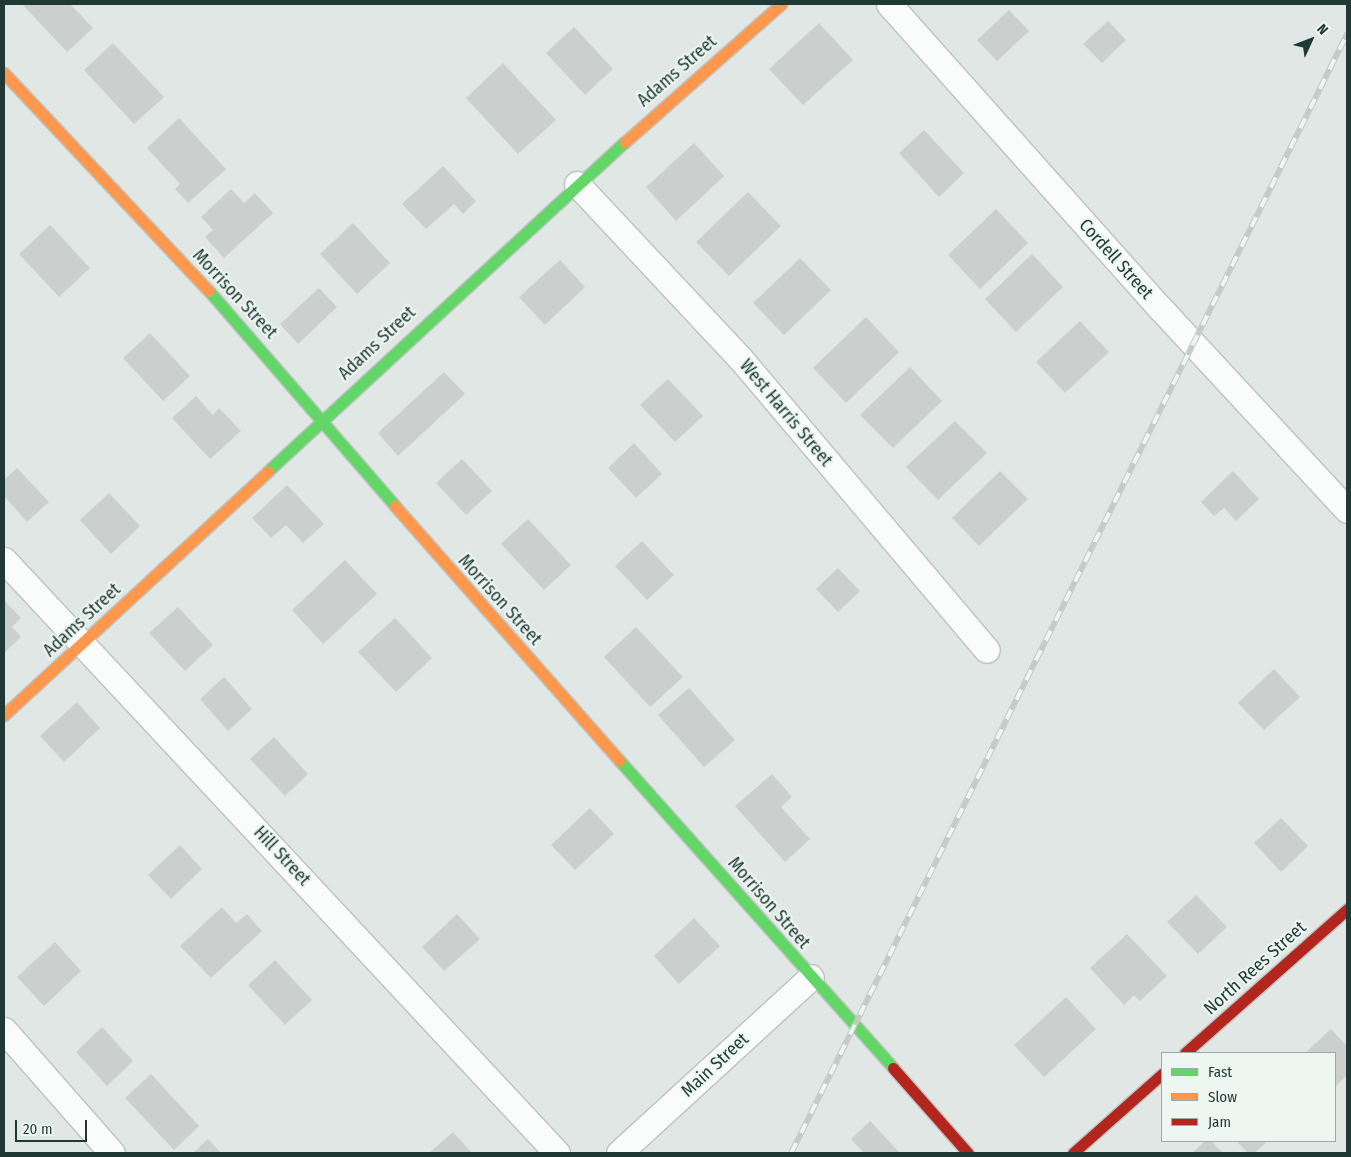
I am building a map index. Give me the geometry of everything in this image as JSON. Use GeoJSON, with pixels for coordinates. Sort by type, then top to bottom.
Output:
{"type":"FeatureCollection","features":[{"type":"Feature","properties":{"kind":"street","name":"Adams Street"},"geometry":{"type":"LineString","coordinates":[[4,715],[577,184],[780,4]]}},
{"type":"Feature","properties":{"kind":"street","name":"Cordell Street"},"geometry":{"type":"LineString","coordinates":[[889,4],[1160,308],[1347,510]]}},
{"type":"Feature","properties":{"kind":"street","name":"Morrison Street"},"geometry":{"type":"LineString","coordinates":[[4,73],[249,333],[422,539],[968,1153]]}},
{"type":"Feature","properties":{"kind":"street","name":"West Harris Street"},"geometry":{"type":"LineString","coordinates":[[577,184],[740,358],[988,650]]}},
{"type":"Feature","properties":{"kind":"street","name":"Hill Street"},"geometry":{"type":"LineString","coordinates":[[4,560],[80,646],[205,774],[557,1153]]}},
{"type":"Feature","properties":{"kind":"street","name":"North Rees Street"},"geometry":{"type":"LineString","coordinates":[[1186,1052],[1347,909]]}},
{"type":"Feature","properties":{"kind":"street","name":"Main Street"},"geometry":{"type":"LineString","coordinates":[[619,1153],[811,977]]}},
{"type":"Feature","properties":{"kind":"street"},"geometry":{"type":"LineString","coordinates":[[4,1030],[112,1153]]}},
{"type":"Feature","properties":{"kind":"street"},"geometry":{"type":"LineString","coordinates":[[1074,1153],[1161,1075]]}},
{"type":"Feature","properties":{"kind":"building"},"geometry":{"type":"Polygon","coordinates":[[[22,4],[70,4],[93,28],[67,52],[22,4]]]}},
{"type":"Feature","properties":{"kind":"building"},"geometry":{"type":"Polygon","coordinates":[[[1009,10],[1029,31],[997,61],[977,40],[1009,10]]]}},
{"type":"Feature","properties":{"kind":"building"},"geometry":{"type":"Polygon","coordinates":[[[1108,21],[1126,40],[1102,63],[1083,44],[1108,21]]]}},
{"type":"Feature","properties":{"kind":"building"},"geometry":{"type":"Polygon","coordinates":[[[819,23],[853,60],[803,105],[769,69],[819,23]]]}},
{"type":"Feature","properties":{"kind":"building"},"geometry":{"type":"Polygon","coordinates":[[[574,27],[613,69],[585,95],[546,53],[574,27]]]}},
{"type":"Feature","properties":{"kind":"building"},"geometry":{"type":"Polygon","coordinates":[[[113,43],[164,97],[134,124],[84,70],[113,43]]]}},
{"type":"Feature","properties":{"kind":"building"},"geometry":{"type":"Polygon","coordinates":[[[503,63],[556,120],[518,154],[466,98],[503,63]]]}},
{"type":"Feature","properties":{"kind":"building"},"geometry":{"type":"Polygon","coordinates":[[[179,118],[226,169],[188,203],[175,189],[180,184],[147,148],[179,118]]]}},
{"type":"Feature","properties":{"kind":"building"},"geometry":{"type":"Polygon","coordinates":[[[924,130],[964,173],[939,197],[899,153],[924,130]]]}},
{"type":"Feature","properties":{"kind":"building"},"geometry":{"type":"Polygon","coordinates":[[[694,143],[724,176],[676,221],[646,187],[694,143]]]}},
{"type":"Feature","properties":{"kind":"building"},"geometry":{"type":"Polygon","coordinates":[[[443,166],[476,201],[463,214],[454,204],[426,229],[402,204],[443,166]]]}},
{"type":"Feature","properties":{"kind":"building"},"geometry":{"type":"Polygon","coordinates":[[[231,189],[244,203],[255,193],[273,213],[224,258],[205,237],[213,230],[201,217],[231,189]]]}},
{"type":"Feature","properties":{"kind":"building"},"geometry":{"type":"Polygon","coordinates":[[[748,192],[781,226],[729,276],[696,242],[748,192]]]}},
{"type":"Feature","properties":{"kind":"building"},"geometry":{"type":"Polygon","coordinates":[[[996,209],[1028,243],[980,289],[948,255],[996,209]]]}},
{"type":"Feature","properties":{"kind":"building"},"geometry":{"type":"Polygon","coordinates":[[[353,223],[390,263],[357,294],[320,254],[353,223]]]}},
{"type":"Feature","properties":{"kind":"building"},"geometry":{"type":"Polygon","coordinates":[[[50,225],[90,268],[59,297],[19,254],[50,225]]]}},
{"type":"Feature","properties":{"kind":"building"},"geometry":{"type":"Polygon","coordinates":[[[1032,254],[1063,287],[1016,332],[985,299],[1032,254]]]}},
{"type":"Feature","properties":{"kind":"building"},"geometry":{"type":"Polygon","coordinates":[[[800,258],[831,290],[784,335],[753,303],[800,258]]]}},
{"type":"Feature","properties":{"kind":"building"},"geometry":{"type":"Polygon","coordinates":[[[560,260],[585,287],[545,325],[519,297],[560,260]]]}},
{"type":"Feature","properties":{"kind":"building"},"geometry":{"type":"Polygon","coordinates":[[[319,288],[337,307],[298,344],[280,324],[319,288]]]}},
{"type":"Feature","properties":{"kind":"building"},"geometry":{"type":"Polygon","coordinates":[[[866,317],[899,352],[846,403],[813,368],[866,317]]]}},
{"type":"Feature","properties":{"kind":"building"},"geometry":{"type":"Polygon","coordinates":[[[1080,321],[1109,352],[1065,393],[1036,362],[1080,321]]]}},
{"type":"Feature","properties":{"kind":"building"},"geometry":{"type":"Polygon","coordinates":[[[150,333],[190,376],[163,401],[123,358],[150,333]]]}},
{"type":"Feature","properties":{"kind":"building"},"geometry":{"type":"Polygon","coordinates":[[[910,367],[942,401],[893,448],[860,415],[910,367]]]}},
{"type":"Feature","properties":{"kind":"building"},"geometry":{"type":"Polygon","coordinates":[[[444,372],[465,394],[398,456],[378,433],[444,372]]]}},
{"type":"Feature","properties":{"kind":"building"},"geometry":{"type":"Polygon","coordinates":[[[668,379],[703,416],[675,442],[640,405],[668,379]]]}},
{"type":"Feature","properties":{"kind":"building"},"geometry":{"type":"Polygon","coordinates":[[[196,396],[213,415],[219,408],[241,431],[210,459],[172,418],[196,396]]]}},
{"type":"Feature","properties":{"kind":"building"},"geometry":{"type":"Polygon","coordinates":[[[955,421],[987,453],[938,500],[906,467],[955,421]]]}},
{"type":"Feature","properties":{"kind":"building"},"geometry":{"type":"Polygon","coordinates":[[[634,443],[662,474],[636,498],[608,468],[634,443]]]}},
{"type":"Feature","properties":{"kind":"building"},"geometry":{"type":"Polygon","coordinates":[[[462,459],[492,491],[466,515],[436,483],[462,459]]]}},
{"type":"Feature","properties":{"kind":"building"},"geometry":{"type":"Polygon","coordinates":[[[17,468],[49,502],[27,522],[4,496],[4,480],[17,468]]]}},
{"type":"Feature","properties":{"kind":"building"},"geometry":{"type":"Polygon","coordinates":[[[1000,471],[1028,499],[979,546],[952,518],[1000,471]]]}},
{"type":"Feature","properties":{"kind":"building"},"geometry":{"type":"Polygon","coordinates":[[[1233,471],[1259,499],[1236,521],[1224,508],[1214,516],[1201,502],[1233,471]]]}},
{"type":"Feature","properties":{"kind":"building"},"geometry":{"type":"Polygon","coordinates":[[[287,485],[324,524],[303,543],[286,525],[271,538],[252,518],[287,485]]]}},
{"type":"Feature","properties":{"kind":"building"},"geometry":{"type":"Polygon","coordinates":[[[109,493],[140,526],[111,554],[80,520],[109,493]]]}},
{"type":"Feature","properties":{"kind":"building"},"geometry":{"type":"Polygon","coordinates":[[[528,519],[571,565],[544,590],[501,544],[528,519]]]}},
{"type":"Feature","properties":{"kind":"building"},"geometry":{"type":"Polygon","coordinates":[[[642,541],[674,575],[647,600],[615,566],[642,541]]]}},
{"type":"Feature","properties":{"kind":"building"},"geometry":{"type":"Polygon","coordinates":[[[345,560],[377,594],[323,644],[292,610],[345,560]]]}},
{"type":"Feature","properties":{"kind":"building"},"geometry":{"type":"Polygon","coordinates":[[[838,568],[860,591],[838,612],[816,589],[838,568]]]}},
{"type":"Feature","properties":{"kind":"building"},"geometry":{"type":"Polygon","coordinates":[[[4,600],[21,618],[12,627],[21,637],[4,653],[4,600]]]}},
{"type":"Feature","properties":{"kind":"building"},"geometry":{"type":"Polygon","coordinates":[[[178,607],[213,645],[185,671],[149,633],[178,607]]]}},
{"type":"Feature","properties":{"kind":"building"},"geometry":{"type":"Polygon","coordinates":[[[395,618],[432,658],[396,692],[358,652],[395,618]]]}},
{"type":"Feature","properties":{"kind":"building"},"geometry":{"type":"Polygon","coordinates":[[[636,627],[683,677],[650,707],[604,657],[636,627]]]}},
{"type":"Feature","properties":{"kind":"building"},"geometry":{"type":"Polygon","coordinates":[[[1274,669],[1300,697],[1264,730],[1238,703],[1274,669]]]}},
{"type":"Feature","properties":{"kind":"building"},"geometry":{"type":"Polygon","coordinates":[[[224,677],[252,709],[228,731],[200,699],[224,677]]]}},
{"type":"Feature","properties":{"kind":"building"},"geometry":{"type":"Polygon","coordinates":[[[689,688],[735,740],[704,767],[658,715],[689,688]]]}},
{"type":"Feature","properties":{"kind":"building"},"geometry":{"type":"Polygon","coordinates":[[[77,702],[100,728],[64,762],[40,736],[77,702]]]}},
{"type":"Feature","properties":{"kind":"building"},"geometry":{"type":"Polygon","coordinates":[[[274,737],[308,774],[285,796],[250,759],[274,737]]]}},
{"type":"Feature","properties":{"kind":"building"},"geometry":{"type":"Polygon","coordinates":[[[772,774],[792,797],[781,807],[810,839],[785,862],[735,806],[772,774]]]}},
{"type":"Feature","properties":{"kind":"building"},"geometry":{"type":"Polygon","coordinates":[[[590,808],[614,834],[575,870],[551,845],[590,808]]]}},
{"type":"Feature","properties":{"kind":"building"},"geometry":{"type":"Polygon","coordinates":[[[1281,818],[1308,846],[1281,872],[1254,843],[1281,818]]]}},
{"type":"Feature","properties":{"kind":"building"},"geometry":{"type":"Polygon","coordinates":[[[180,845],[202,869],[171,899],[148,875],[180,845]]]}},
{"type":"Feature","properties":{"kind":"building"},"geometry":{"type":"Polygon","coordinates":[[[1196,895],[1227,927],[1198,954],[1167,922],[1196,895]]]}},
{"type":"Feature","properties":{"kind":"building"},"geometry":{"type":"Polygon","coordinates":[[[222,907],[236,923],[247,914],[262,931],[211,978],[180,946],[222,907]]]}},
{"type":"Feature","properties":{"kind":"building"},"geometry":{"type":"Polygon","coordinates":[[[457,914],[480,939],[444,971],[422,947],[457,914]]]}},
{"type":"Feature","properties":{"kind":"building"},"geometry":{"type":"Polygon","coordinates":[[[694,918],[720,946],[679,984],[654,956],[694,918]]]}},
{"type":"Feature","properties":{"kind":"building"},"geometry":{"type":"Polygon","coordinates":[[[1127,934],[1167,976],[1140,1001],[1134,995],[1124,1005],[1090,968],[1127,934]]]}},
{"type":"Feature","properties":{"kind":"building"},"geometry":{"type":"Polygon","coordinates":[[[55,942],[81,971],[44,1006],[17,977],[55,942]]]}},
{"type":"Feature","properties":{"kind":"building"},"geometry":{"type":"Polygon","coordinates":[[[275,960],[312,1000],[285,1025],[248,985],[275,960]]]}},
{"type":"Feature","properties":{"kind":"building"},"geometry":{"type":"Polygon","coordinates":[[[1066,997],[1096,1029],[1044,1077],[1014,1045],[1066,997]]]}},
{"type":"Feature","properties":{"kind":"building"},"geometry":{"type":"Polygon","coordinates":[[[102,1027],[133,1061],[107,1086],[76,1052],[102,1027]]]}},
{"type":"Feature","properties":{"kind":"building"},"geometry":{"type":"Polygon","coordinates":[[[1331,1029],[1347,1046],[1347,1075],[1336,1086],[1336,1052],[1306,1052],[1331,1029]]]}},
{"type":"Feature","properties":{"kind":"building"},"geometry":{"type":"Polygon","coordinates":[[[151,1074],[199,1126],[174,1150],[125,1098],[151,1074]]]}},
{"type":"Feature","properties":{"kind":"building"},"geometry":{"type":"Polygon","coordinates":[[[870,1121],[900,1153],[864,1153],[851,1139],[870,1121]]]}},
{"type":"Feature","properties":{"kind":"building"},"geometry":{"type":"Polygon","coordinates":[[[453,1132],[472,1153],[429,1153],[453,1132]]]}},
{"type":"Feature","properties":{"kind":"building"},"geometry":{"type":"Polygon","coordinates":[[[208,1139],[221,1153],[193,1153],[208,1139]]]}},
{"type":"Feature","properties":{"kind":"building"},"geometry":{"type":"Polygon","coordinates":[[[1204,1142],[1212,1142],[1223,1153],[1192,1153],[1204,1142]]]}},
{"type":"Feature","properties":{"kind":"building"},"geometry":{"type":"Polygon","coordinates":[[[1237,1142],[1267,1142],[1254,1153],[1248,1153],[1237,1142]]]}},
{"type":"Feature","properties":{"kind":"railway"},"geometry":{"type":"LineString","coordinates":[[791,1153],[1347,34]]}},
{"type":"Feature","properties":{"kind":"traffic: fast"},"geometry":{"type":"LineString","coordinates":[[268,471],[625,142]]}},
{"type":"Feature","properties":{"kind":"traffic: fast"},"geometry":{"type":"LineString","coordinates":[[209,291],[395,506]]}},
{"type":"Feature","properties":{"kind":"traffic: fast"},"geometry":{"type":"LineString","coordinates":[[619,760],[893,1068]]}},
{"type":"Feature","properties":{"kind":"traffic: slow"},"geometry":{"type":"LineString","coordinates":[[625,142],[781,4]]}},
{"type":"Feature","properties":{"kind":"traffic: slow"},"geometry":{"type":"LineString","coordinates":[[4,73],[209,291]]}},
{"type":"Feature","properties":{"kind":"traffic: slow"},"geometry":{"type":"LineString","coordinates":[[4,715],[268,471]]}},
{"type":"Feature","properties":{"kind":"traffic: slow"},"geometry":{"type":"LineString","coordinates":[[395,506],[619,760]]}},
{"type":"Feature","properties":{"kind":"traffic: jam"},"geometry":{"type":"LineString","coordinates":[[1186,1052],[1347,909]]}},
{"type":"Feature","properties":{"kind":"traffic: jam"},"geometry":{"type":"LineString","coordinates":[[893,1068],[968,1153]]}},
{"type":"Feature","properties":{"kind":"traffic: jam"},"geometry":{"type":"LineString","coordinates":[[1073,1153],[1161,1075]]}}]}
